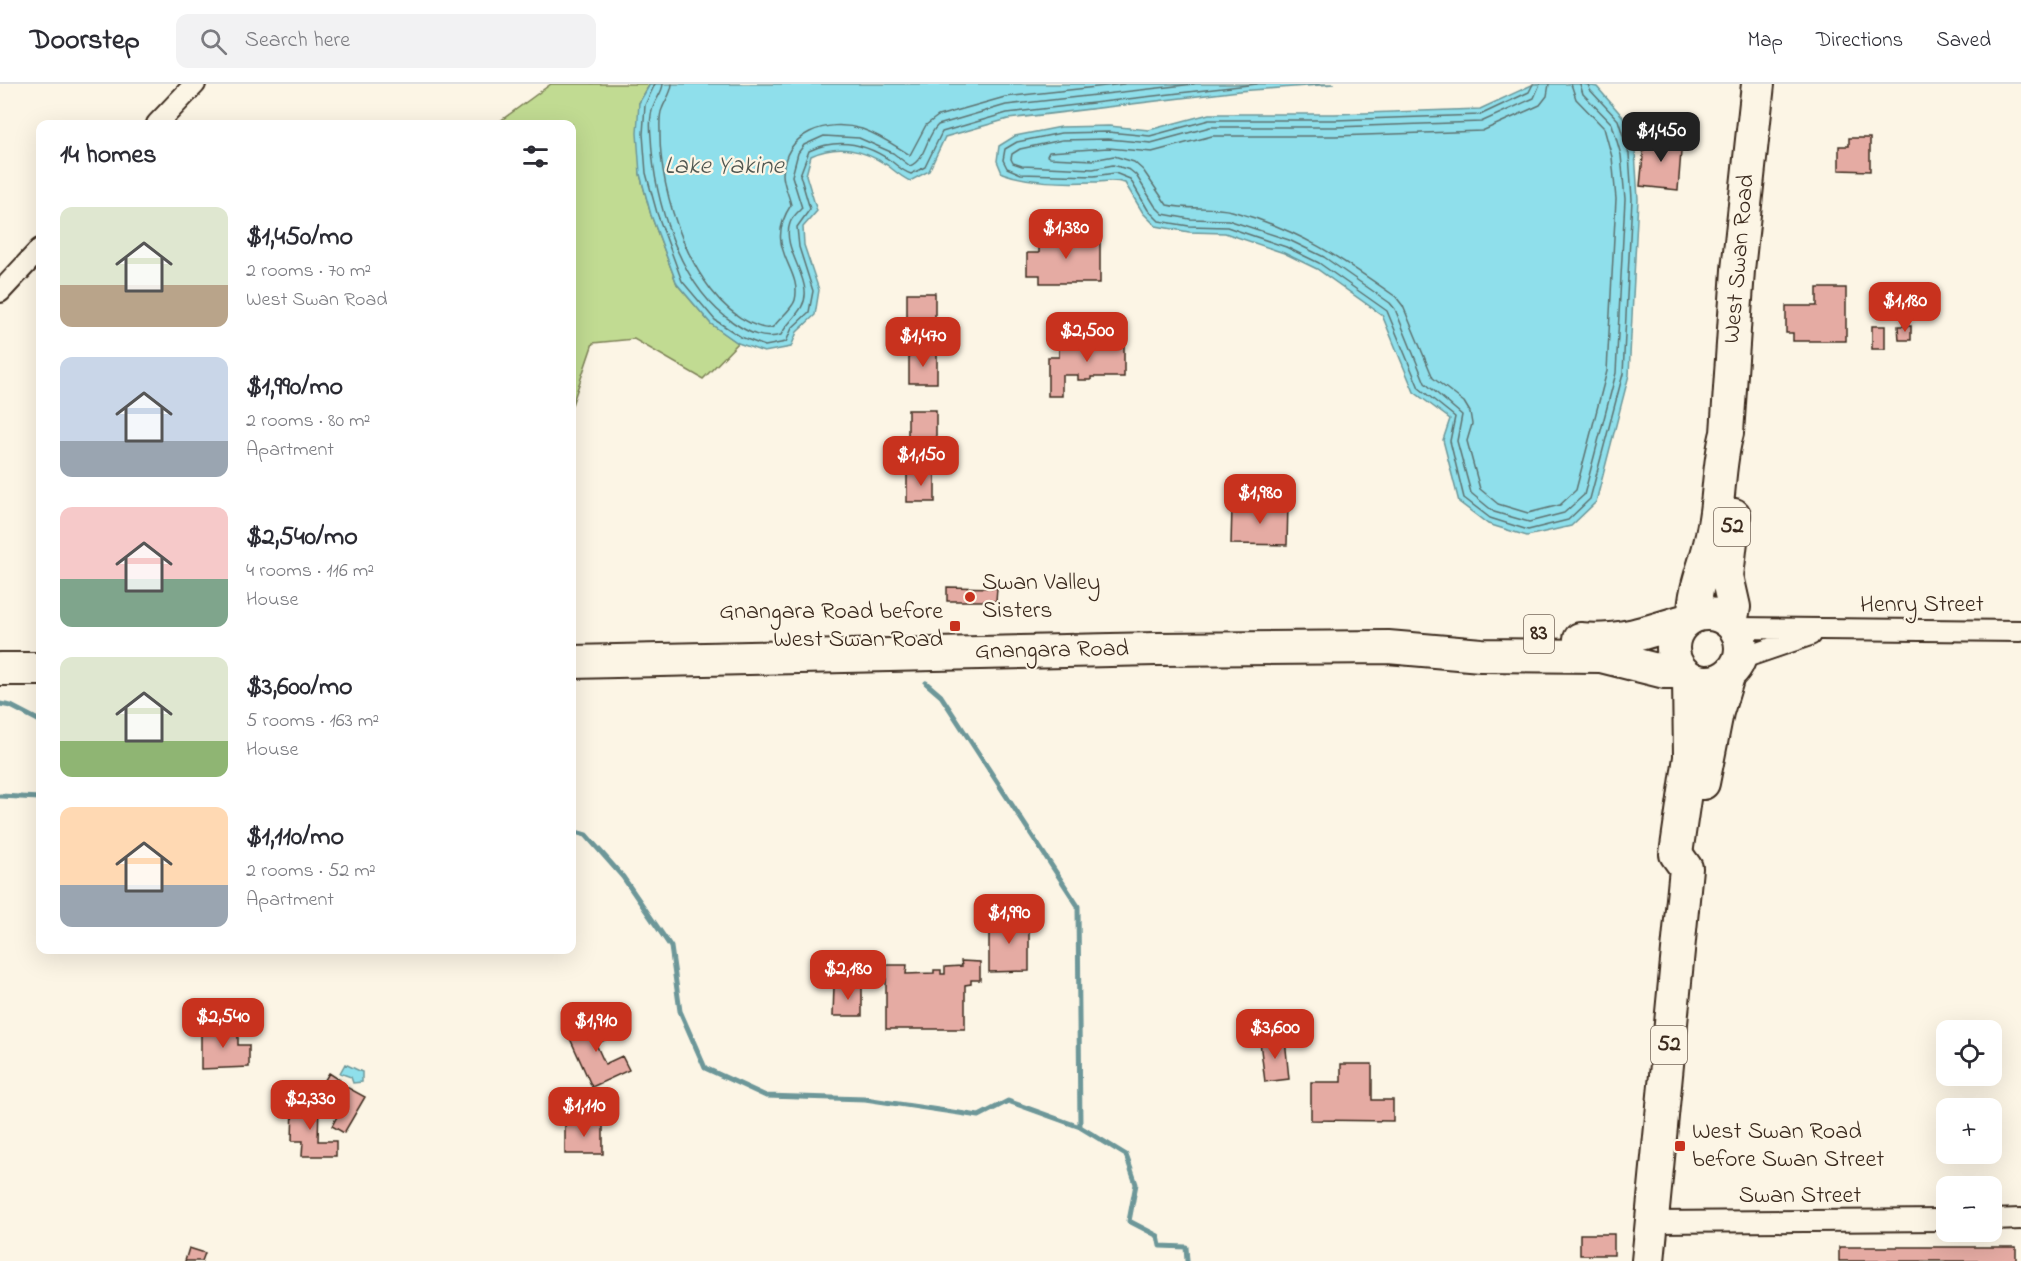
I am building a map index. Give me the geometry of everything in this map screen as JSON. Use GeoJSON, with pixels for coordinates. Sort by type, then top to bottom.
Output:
{"type":"FeatureCollection","features":[{"type":"Feature","properties":{"kind":"main road","name":"West Swan Road"},"geometry":{"type":"LineString","coordinates":[[1691,618],[1694,593],[1713,531],[1721,454],[1727,434],[1737,281],[1758,84]]}},
{"type":"Feature","properties":{"kind":"main road","name":"West Swan Road"},"geometry":{"type":"LineString","coordinates":[[1727,434],[1740,455],[1727,576],[1734,607],[1733,626]]}},
{"type":"Feature","properties":{"kind":"main road"},"geometry":{"type":"LineString","coordinates":[[1691,618],[1713,615],[1733,626]]}},
{"type":"Feature","properties":{"kind":"main road","name":"Gnangara Road"},"geometry":{"type":"LineString","coordinates":[[1388,647],[1512,634],[1544,634],[1596,640],[1615,639],[1637,636],[1691,618]]}},
{"type":"Feature","properties":{"kind":"main road","name":"52"},"geometry":{"type":"LineString","coordinates":[[1686,868],[1676,854],[1680,814],[1688,784],[1690,757],[1686,675],[1673,651],[1674,640],[1679,629],[1691,618]]}},
{"type":"Feature","properties":{"kind":"main road","name":"52"},"geometry":{"type":"LineString","coordinates":[[1648,1261],[1686,868],[1697,856],[1701,795],[1716,712],[1742,649],[1733,626]]}},
{"type":"Feature","properties":{"kind":"main road","name":"Gnangara Road"},"geometry":{"type":"LineString","coordinates":[[576,662],[1144,649],[1388,647],[1481,655],[1600,656],[1686,675]]}},
{"type":"Feature","properties":{"kind":"main road"},"geometry":{"type":"LineString","coordinates":[[1686,675],[1708,683],[1734,668]]}},
{"type":"Feature","properties":{"kind":"main road"},"geometry":{"type":"LineString","coordinates":[[0,669],[36,669]]}},
{"type":"Feature","properties":{"kind":"street"},"geometry":{"type":"LineString","coordinates":[[161,120],[195,84]]}},
{"type":"Feature","properties":{"kind":"street"},"geometry":{"type":"LineString","coordinates":[[0,292],[36,253]]}},
{"type":"Feature","properties":{"kind":"street","name":"Henry Street"},"geometry":{"type":"LineString","coordinates":[[1733,626],[1824,631],[2021,631]]}},
{"type":"Feature","properties":{"kind":"street","name":"Henry Street"},"geometry":{"type":"LineString","coordinates":[[1734,668],[1824,631]]}},
{"type":"Feature","properties":{"kind":"street"},"geometry":{"type":"LineString","coordinates":[[2002,1220],[2021,1219]]}},
{"type":"Feature","properties":{"kind":"street","name":"Swan Street"},"geometry":{"type":"LineString","coordinates":[[1653,1222],[1936,1220]]}},
{"type":"Feature","properties":{"kind":"green space"},"geometry":{"type":"Polygon","coordinates":[[[551,84],[650,84],[639,103],[640,174],[651,215],[677,284],[711,324],[738,343],[703,379],[634,339],[593,343],[576,393],[576,120],[502,120],[551,84]]]}},
{"type":"Feature","properties":{"kind":"water","name":"Lake Yakine"},"geometry":{"type":"Polygon","coordinates":[[[650,84],[1334,84],[1239,91],[1008,119],[945,137],[929,171],[910,181],[887,165],[859,152],[840,149],[811,156],[806,175],[817,211],[803,227],[804,245],[819,290],[815,315],[797,332],[791,347],[764,352],[738,343],[711,324],[677,284],[651,215],[640,174],[637,133],[639,103],[650,84]]]}},
{"type":"Feature","properties":{"kind":"water"},"geometry":{"type":"Polygon","coordinates":[[[1534,84],[1582,84],[1597,87],[1623,117],[1635,152],[1638,199],[1629,375],[1596,502],[1571,526],[1527,536],[1488,524],[1459,502],[1443,440],[1450,419],[1414,392],[1382,315],[1317,269],[1284,253],[1225,233],[1189,232],[1156,226],[1143,213],[1125,183],[1035,181],[1002,173],[997,161],[999,146],[1015,136],[1061,127],[1109,126],[1149,130],[1209,114],[1335,114],[1480,109],[1534,84]]]}},
{"type":"Feature","properties":{"kind":"water"},"geometry":{"type":"Polygon","coordinates":[[[345,1064],[362,1072],[362,1082],[353,1083],[351,1077],[340,1073],[345,1064]]]}},
{"type":"Feature","properties":{"kind":"building"},"geometry":{"type":"Polygon","coordinates":[[[1645,136],[1682,139],[1678,190],[1640,186],[1645,136]]]}},
{"type":"Feature","properties":{"kind":"building"},"geometry":{"type":"Polygon","coordinates":[[[1849,138],[1870,138],[1870,171],[1839,170],[1839,146],[1849,146],[1849,138]]]}},
{"type":"Feature","properties":{"kind":"building"},"geometry":{"type":"Polygon","coordinates":[[[1039,236],[1100,236],[1100,283],[1040,283],[1040,275],[1027,275],[1027,253],[1039,253],[1039,236]]]}},
{"type":"Feature","properties":{"kind":"building"},"geometry":{"type":"Polygon","coordinates":[[[1817,288],[1846,288],[1846,341],[1793,341],[1793,333],[1786,333],[1786,306],[1817,306],[1817,288]]]}},
{"type":"Feature","properties":{"kind":"building"},"geometry":{"type":"Polygon","coordinates":[[[907,293],[935,293],[935,324],[907,324],[907,293]]]}},
{"type":"Feature","properties":{"kind":"building"},"geometry":{"type":"Polygon","coordinates":[[[1872,326],[1885,326],[1885,349],[1872,349],[1872,326]]]}},
{"type":"Feature","properties":{"kind":"building"},"geometry":{"type":"Polygon","coordinates":[[[1898,326],[1911,326],[1911,340],[1899,340],[1898,326]]]}},
{"type":"Feature","properties":{"kind":"building"},"geometry":{"type":"Polygon","coordinates":[[[1098,337],[1124,337],[1124,377],[1091,377],[1091,380],[1078,380],[1078,375],[1062,375],[1062,396],[1048,396],[1048,357],[1059,357],[1059,345],[1098,348],[1098,337]]]}},
{"type":"Feature","properties":{"kind":"building"},"geometry":{"type":"Polygon","coordinates":[[[909,352],[937,352],[937,383],[909,383],[909,352]]]}},
{"type":"Feature","properties":{"kind":"building"},"geometry":{"type":"Polygon","coordinates":[[[908,410],[936,410],[936,441],[908,441],[908,410]]]}},
{"type":"Feature","properties":{"kind":"building"},"geometry":{"type":"Polygon","coordinates":[[[907,471],[935,471],[935,502],[907,502],[907,471]]]}},
{"type":"Feature","properties":{"kind":"building"},"geometry":{"type":"Polygon","coordinates":[[[1270,502],[1288,503],[1287,545],[1231,544],[1232,507],[1270,508],[1270,502]]]}},
{"type":"Feature","properties":{"kind":"building"},"geometry":{"type":"Polygon","coordinates":[[[947,587],[997,588],[996,601],[947,601],[947,587]]]}},
{"type":"Feature","properties":{"kind":"building"},"geometry":{"type":"Polygon","coordinates":[[[989,919],[1029,919],[1029,971],[989,972],[989,919]]]}},
{"type":"Feature","properties":{"kind":"building"},"geometry":{"type":"Polygon","coordinates":[[[961,961],[980,962],[980,980],[971,980],[971,984],[965,985],[965,1029],[886,1029],[886,965],[907,965],[906,974],[934,973],[934,970],[941,970],[941,974],[945,974],[945,967],[962,966],[961,961]]]}},
{"type":"Feature","properties":{"kind":"building"},"geometry":{"type":"Polygon","coordinates":[[[834,985],[862,985],[862,1016],[833,1016],[834,985]]]}},
{"type":"Feature","properties":{"kind":"building"},"geometry":{"type":"Polygon","coordinates":[[[603,1018],[611,1037],[596,1044],[605,1064],[622,1056],[629,1070],[592,1087],[568,1034],[603,1018]]]}},
{"type":"Feature","properties":{"kind":"building"},"geometry":{"type":"Polygon","coordinates":[[[201,1027],[238,1027],[238,1045],[249,1045],[249,1067],[201,1069],[201,1027]]]}},
{"type":"Feature","properties":{"kind":"building"},"geometry":{"type":"Polygon","coordinates":[[[1285,1039],[1289,1079],[1265,1082],[1260,1042],[1285,1039]]]}},
{"type":"Feature","properties":{"kind":"building"},"geometry":{"type":"Polygon","coordinates":[[[1341,1064],[1372,1064],[1372,1100],[1393,1100],[1393,1121],[1311,1120],[1311,1082],[1341,1082],[1341,1064]]]}},
{"type":"Feature","properties":{"kind":"building"},"geometry":{"type":"Polygon","coordinates":[[[329,1073],[340,1080],[339,1083],[365,1097],[344,1133],[332,1126],[341,1109],[316,1095],[329,1073]]]}},
{"type":"Feature","properties":{"kind":"building"},"geometry":{"type":"Polygon","coordinates":[[[293,1103],[319,1104],[318,1141],[336,1141],[336,1156],[302,1156],[303,1141],[292,1141],[293,1103]]]}},
{"type":"Feature","properties":{"kind":"building"},"geometry":{"type":"Polygon","coordinates":[[[565,1123],[603,1123],[603,1154],[565,1154],[565,1123]]]}},
{"type":"Feature","properties":{"kind":"building"},"geometry":{"type":"Polygon","coordinates":[[[1580,1234],[1614,1234],[1614,1255],[1580,1255],[1580,1234]]]}},
{"type":"Feature","properties":{"kind":"building"},"geometry":{"type":"Polygon","coordinates":[[[1839,1247],[2016,1247],[2016,1261],[1839,1261],[1839,1247]]]}},
{"type":"Feature","properties":{"kind":"building"},"geometry":{"type":"Polygon","coordinates":[[[189,1248],[205,1253],[202,1261],[185,1261],[189,1248]]]}},
{"type":"Feature","properties":{"kind":"waterway"},"geometry":{"type":"LineString","coordinates":[[926,683],[941,696],[1078,906],[1080,1127]]}},
{"type":"Feature","properties":{"kind":"waterway"},"geometry":{"type":"LineString","coordinates":[[0,704],[11,706],[36,719]]}},
{"type":"Feature","properties":{"kind":"waterway"},"geometry":{"type":"LineString","coordinates":[[0,796],[36,798]]}},
{"type":"Feature","properties":{"kind":"waterway"},"geometry":{"type":"LineString","coordinates":[[576,832],[586,835],[623,877],[671,947],[680,1011],[705,1068],[766,1096],[865,1099],[979,1116],[1008,1101],[1080,1127],[1126,1155],[1136,1184],[1129,1221],[1158,1236],[1160,1246],[1186,1247],[1187,1261]]}},
{"type":"Feature","properties":{"kind":"place","name":"Swan Valley Sisters"},"geometry":{"type":"Point","coordinates":[970,597]}},
{"type":"Feature","properties":{"kind":"place","name":"Gnangara Road before West Swan Road"},"geometry":{"type":"Point","coordinates":[955,626]}},
{"type":"Feature","properties":{"kind":"place","name":"West Swan Road before Swan Street"},"geometry":{"type":"Point","coordinates":[1680,1146]}}]}
